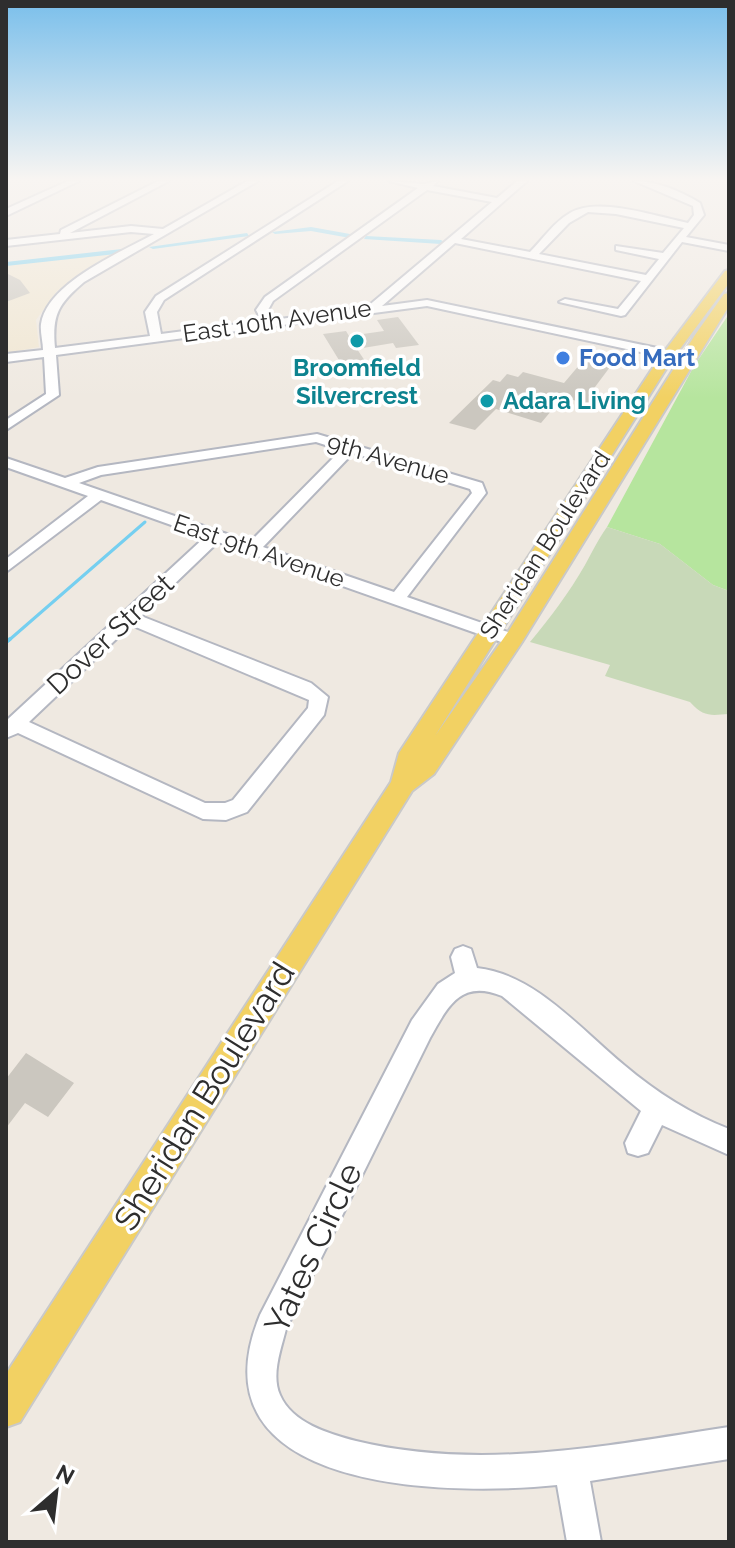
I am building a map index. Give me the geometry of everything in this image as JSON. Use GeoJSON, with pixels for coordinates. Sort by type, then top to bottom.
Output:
{"type":"FeatureCollection","features":[{"type":"Feature","properties":{"kind":"main road","name":"Sheridan Boulevard"},"geometry":{"type":"LineString","coordinates":[[403,784],[407,760],[488,632],[669,354],[729,274]]}},
{"type":"Feature","properties":{"kind":"main road","name":"Sheridan Boulevard"},"geometry":{"type":"LineString","coordinates":[[6,1408],[403,784],[426,767],[513,640],[687,358],[729,297]]}},
{"type":"Feature","properties":{"kind":"street"},"geometry":{"type":"LineString","coordinates":[[6,426],[53,395],[48,318],[65,292],[129,253]]}},
{"type":"Feature","properties":{"kind":"street"},"geometry":{"type":"LineString","coordinates":[[156,337],[151,312],[160,298],[230,253]]}},
{"type":"Feature","properties":{"kind":"street"},"geometry":{"type":"LineString","coordinates":[[268,322],[263,315],[264,304],[334,253]]}},
{"type":"Feature","properties":{"kind":"street"},"geometry":{"type":"LineString","coordinates":[[372,308],[437,253]]}},
{"type":"Feature","properties":{"kind":"street"},"geometry":{"type":"LineString","coordinates":[[518,253],[649,279]]}},
{"type":"Feature","properties":{"kind":"street"},"geometry":{"type":"LineString","coordinates":[[647,253],[666,257]]}},
{"type":"Feature","properties":{"kind":"street"},"geometry":{"type":"LineString","coordinates":[[565,302],[621,313],[669,253]]}},
{"type":"Feature","properties":{"kind":"street","name":"East 10th Avenue"},"geometry":{"type":"LineString","coordinates":[[6,358],[372,308],[439,303],[687,358]]}},
{"type":"Feature","properties":{"kind":"street","name":"9th Avenue"},"geometry":{"type":"LineString","coordinates":[[64,483],[98,471],[322,438],[480,489],[397,599]]}},
{"type":"Feature","properties":{"kind":"street"},"geometry":{"type":"LineString","coordinates":[[252,549],[351,447]]}},
{"type":"Feature","properties":{"kind":"street","name":"East 9th Avenue"},"geometry":{"type":"LineString","coordinates":[[6,462],[513,640]]}},
{"type":"Feature","properties":{"kind":"street"},"geometry":{"type":"LineString","coordinates":[[6,567],[98,495]]}},
{"type":"Feature","properties":{"kind":"street","name":"Dover Street"},"geometry":{"type":"LineString","coordinates":[[11,729],[215,536]]}},
{"type":"Feature","properties":{"kind":"street"},"geometry":{"type":"LineString","coordinates":[[11,729],[203,811],[226,812],[244,802],[317,710],[319,697],[305,688],[128,617]]}},
{"type":"Feature","properties":{"kind":"street","name":"Yates Circle"},"geometry":{"type":"LineString","coordinates":[[657,1107],[524,997],[465,968],[421,1029],[271,1326],[253,1394],[269,1406],[281,1422],[313,1445],[381,1466],[445,1474],[513,1474],[729,1443]]}},
{"type":"Feature","properties":{"kind":"street"},"geometry":{"type":"LineString","coordinates":[[638,1143],[657,1107],[687,1126],[729,1142]]}},
{"type":"Feature","properties":{"kind":"street"},"geometry":{"type":"LineString","coordinates":[[571,1466],[584,1542]]}},
{"type":"Feature","properties":{"kind":"shaded area"},"geometry":{"type":"Polygon","coordinates":[[[90,253],[119,253],[57,291],[36,320],[39,347],[6,353],[6,263],[90,253]]]}},
{"type":"Feature","properties":{"kind":"green space"},"geometry":{"type":"Polygon","coordinates":[[[729,314],[729,591],[713,585],[660,544],[607,527],[694,366],[729,314]]]}},
{"type":"Feature","properties":{"kind":"green space"},"geometry":{"type":"Polygon","coordinates":[[[607,527],[660,544],[713,585],[729,591],[729,714],[704,713],[690,702],[605,676],[610,665],[530,642],[572,585],[607,527]]]}},
{"type":"Feature","properties":{"kind":"building"},"geometry":{"type":"Polygon","coordinates":[[[6,273],[20,280],[30,293],[6,302],[6,273]]]}},
{"type":"Feature","properties":{"kind":"building","name":"Broomfield Silvercrest"},"geometry":{"type":"Polygon","coordinates":[[[398,317],[419,345],[396,348],[393,343],[357,349],[365,361],[342,365],[323,334],[346,331],[349,336],[384,331],[377,320],[398,317]]]}},
{"type":"Feature","properties":{"kind":"building","name":"Adara Living"},"geometry":{"type":"Polygon","coordinates":[[[586,357],[613,363],[592,391],[601,393],[591,405],[563,397],[541,423],[496,409],[475,430],[449,423],[493,380],[500,382],[507,374],[518,377],[523,372],[564,383],[586,357]]]}},
{"type":"Feature","properties":{"kind":"building"},"geometry":{"type":"Polygon","coordinates":[[[26,1053],[74,1083],[48,1117],[25,1103],[6,1128],[6,1079],[26,1053]]]}},
{"type":"Feature","properties":{"kind":"waterway"},"geometry":{"type":"LineString","coordinates":[[6,264],[102,253]]}},
{"type":"Feature","properties":{"kind":"waterway"},"geometry":{"type":"LineString","coordinates":[[8,641],[145,522]]}},
{"type":"Feature","properties":{"kind":"waterway"},"geometry":{"type":"LineString","coordinates":[[6,642],[10,639]]}},
{"type":"Feature","properties":{"kind":"place","name":"Broomfield Silvercrest"},"geometry":{"type":"Point","coordinates":[357,341]}},
{"type":"Feature","properties":{"kind":"place","name":"Food Mart"},"geometry":{"type":"Point","coordinates":[563,358]}},
{"type":"Feature","properties":{"kind":"place","name":"Adara Living"},"geometry":{"type":"Point","coordinates":[487,401]}}]}
